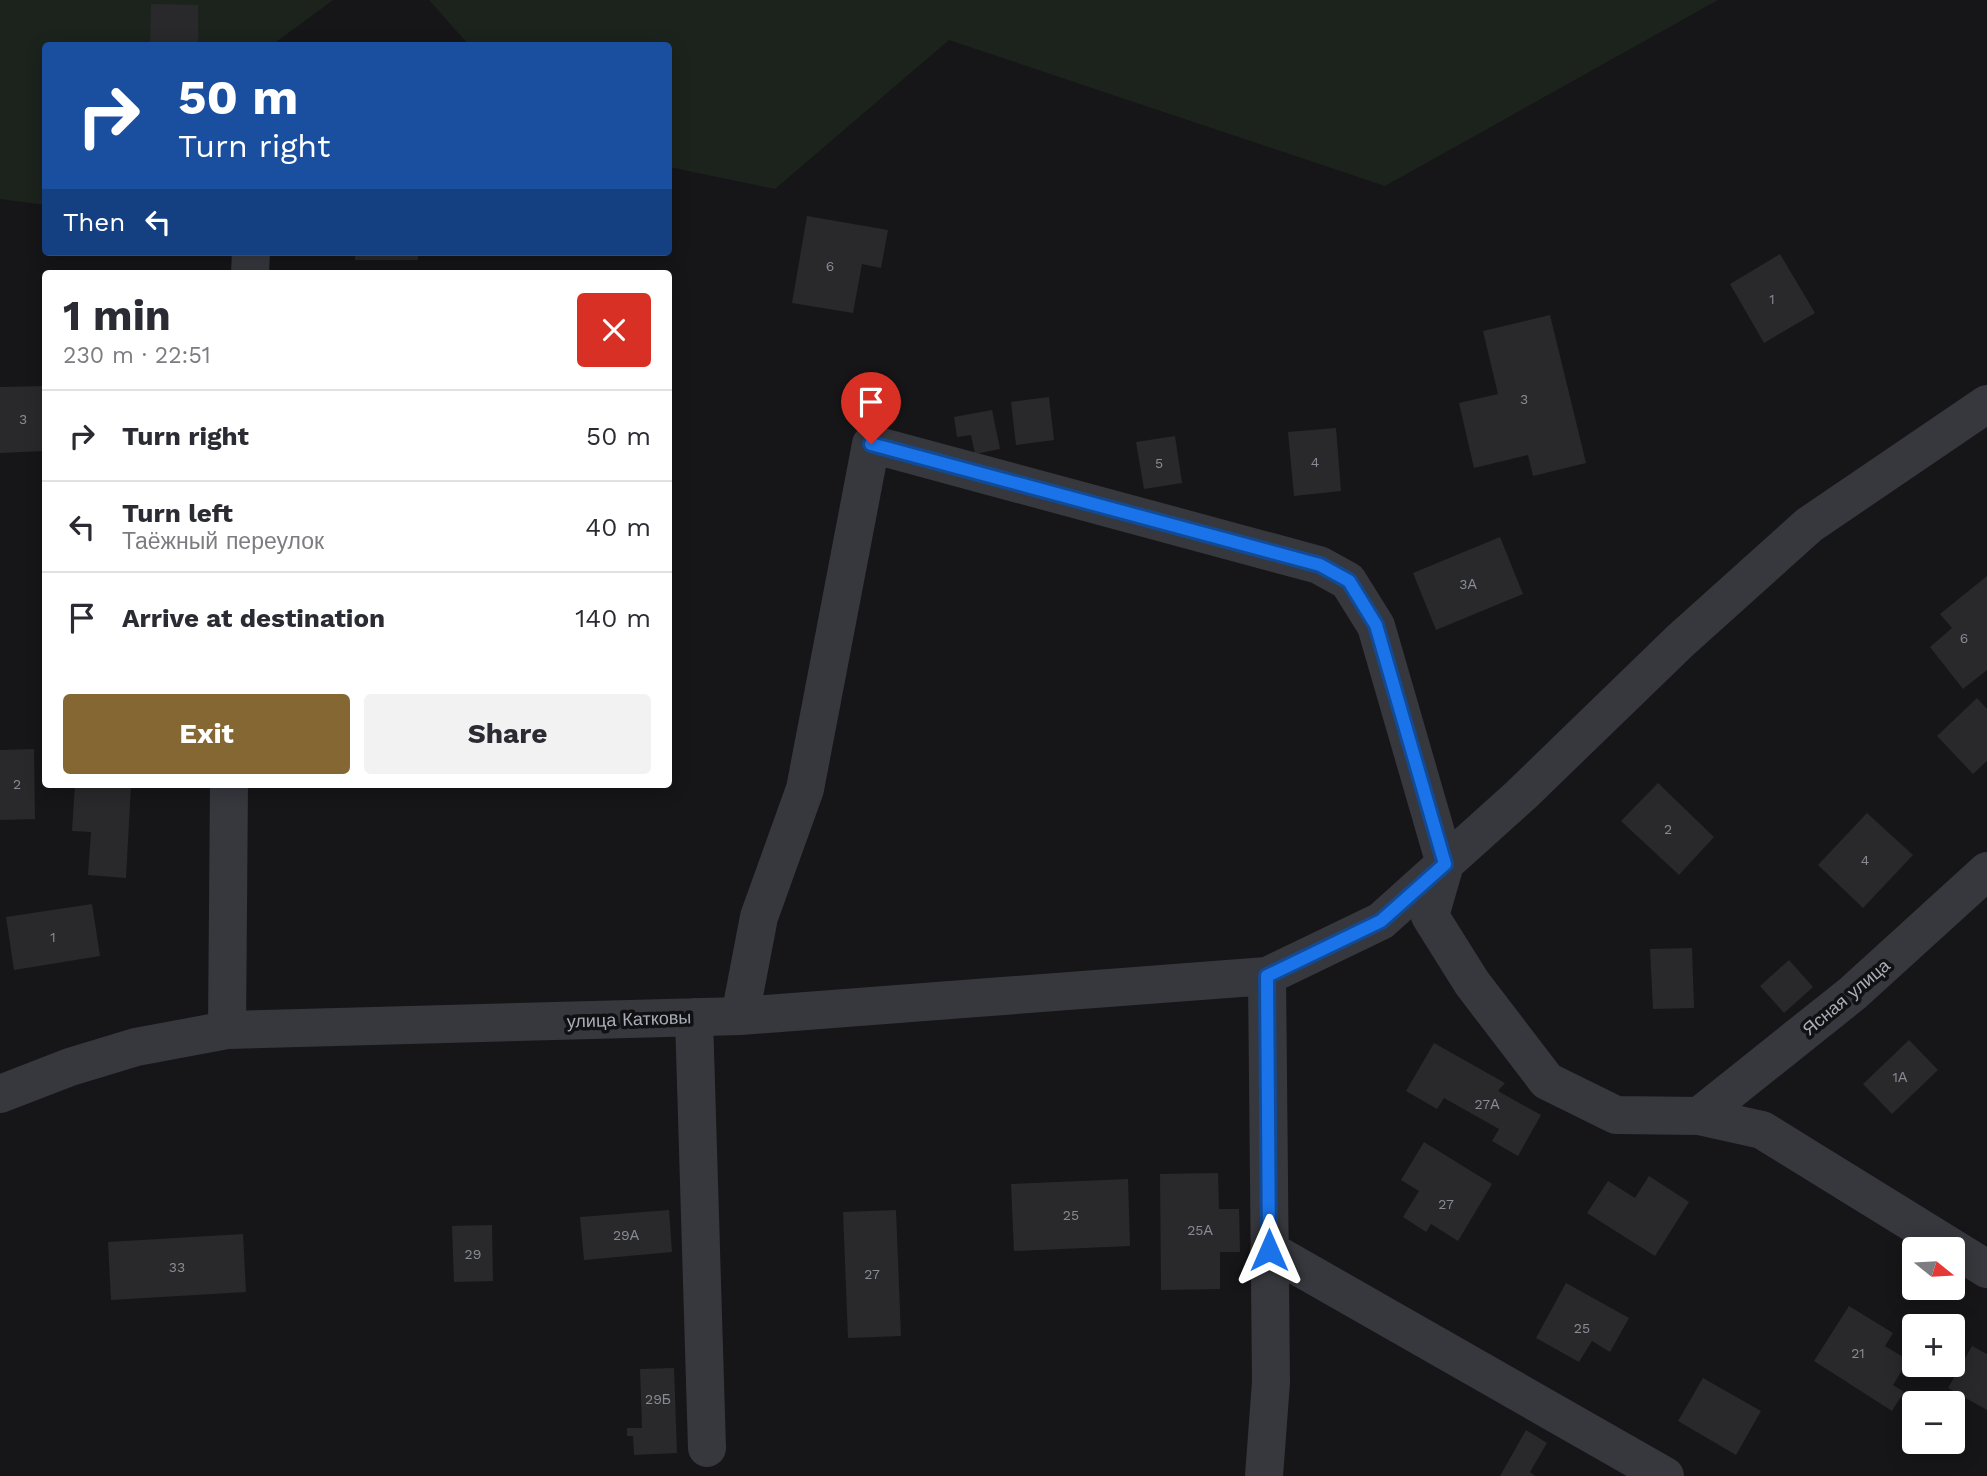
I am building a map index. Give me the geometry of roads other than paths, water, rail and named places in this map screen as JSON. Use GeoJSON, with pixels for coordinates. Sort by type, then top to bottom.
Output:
{"type":"FeatureCollection","features":[{"type":"Feature","properties":{"kind":"street"},"geometry":{"type":"LineString","coordinates":[[1264,1476],[1271,1382],[1267,976],[1381,921],[1521,795],[1680,641],[1809,525],[1987,404]]}},
{"type":"Feature","properties":{"kind":"street"},"geometry":{"type":"LineString","coordinates":[[740,1016],[759,917],[805,789],[871,444],[1320,565],[1349,581],[1376,625],[1445,864],[1430,916],[1472,983],[1547,1081],[1616,1115],[1699,1115],[1762,1130],[1987,1269]]}},
{"type":"Feature","properties":{"kind":"street"},"geometry":{"type":"LineString","coordinates":[[227,1030],[229,788]]}},
{"type":"Feature","properties":{"kind":"street","name":"Ясная улица"},"geometry":{"type":"LineString","coordinates":[[1699,1115],[1853,993],[1987,871]]}},
{"type":"Feature","properties":{"kind":"street","name":"улица Катковы"},"geometry":{"type":"LineString","coordinates":[[0,1094],[69,1067],[136,1047],[227,1030],[740,1016],[1267,976]]}},
{"type":"Feature","properties":{"kind":"street"},"geometry":{"type":"LineString","coordinates":[[694,1017],[707,1448]]}},
{"type":"Feature","properties":{"kind":"street"},"geometry":{"type":"LineString","coordinates":[[1269,1250],[1665,1476]]}}]}
